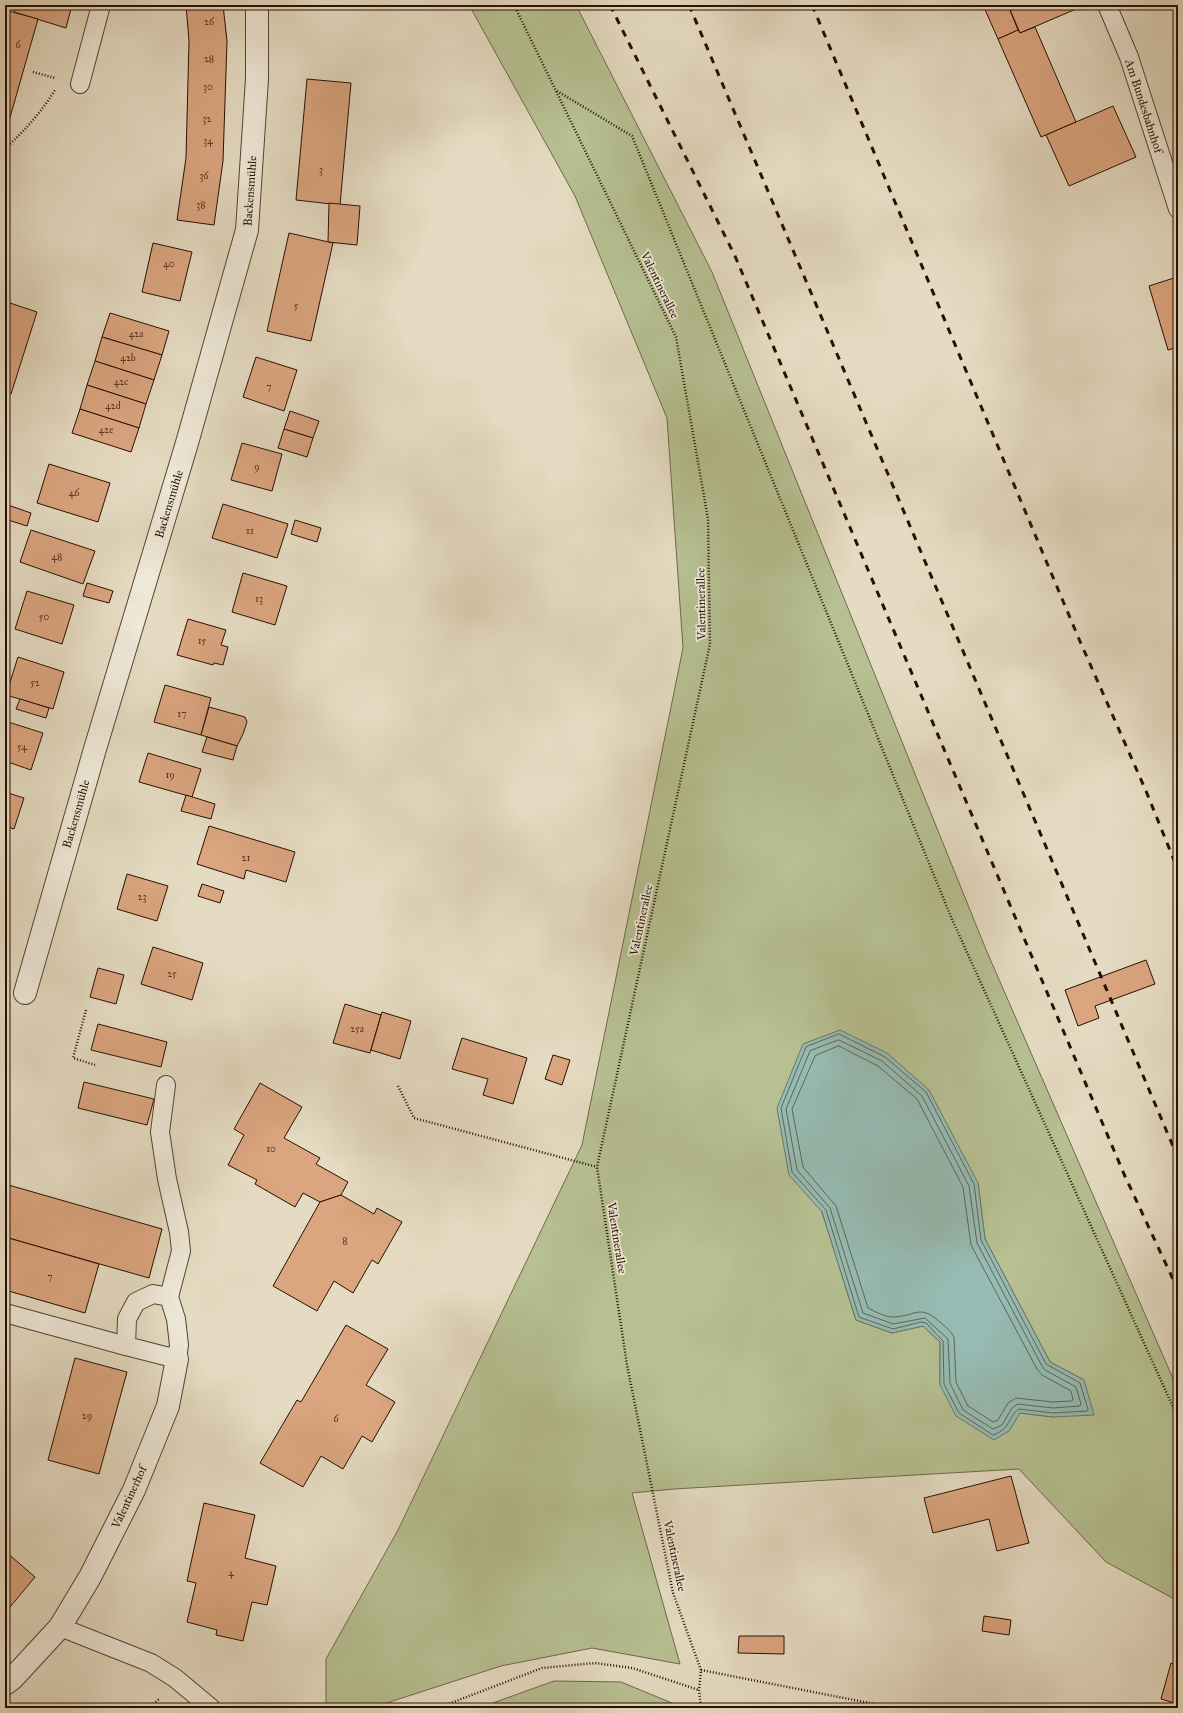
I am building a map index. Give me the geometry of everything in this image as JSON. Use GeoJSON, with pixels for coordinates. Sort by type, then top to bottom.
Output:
{"type":"FeatureCollection","features":[{"type":"Feature","properties":{"kind":"street","name":"Backensmühle"},"geometry":{"type":"LineString","coordinates":[[25,993],[95,749],[187,443],[247,230],[257,79],[257,5]]}},
{"type":"Feature","properties":{"kind":"street","name":"Valentinerhof"},"geometry":{"type":"LineString","coordinates":[[5,1684],[12,1679],[60,1627],[90,1577],[134,1490],[168,1406],[177,1359]]}},
{"type":"Feature","properties":{"kind":"lane"},"geometry":{"type":"LineString","coordinates":[[80,84],[101,5]]}},
{"type":"Feature","properties":{"kind":"lane","name":"Am Bundesbahnhof"},"geometry":{"type":"LineString","coordinates":[[1107,5],[1129,57],[1178,209]]}},
{"type":"Feature","properties":{"kind":"lane"},"geometry":{"type":"LineString","coordinates":[[5,1313],[177,1359],[179,1345],[176,1319],[169,1297],[181,1251],[180,1232],[167,1179],[160,1132],[166,1085]]}},
{"type":"Feature","properties":{"kind":"lane"},"geometry":{"type":"LineString","coordinates":[[126,1346],[127,1319],[136,1302],[153,1294],[169,1297]]}},
{"type":"Feature","properties":{"kind":"lane"},"geometry":{"type":"LineString","coordinates":[[60,1627],[151,1663],[175,1678],[211,1708]]}},
{"type":"Feature","properties":{"kind":"path","name":"Valentinerallee"},"geometry":{"type":"LineString","coordinates":[[514,5],[676,338],[708,519],[710,644],[597,1167],[627,1365],[672,1586],[701,1670]]}},
{"type":"Feature","properties":{"kind":"path"},"geometry":{"type":"LineString","coordinates":[[5,143],[9,145],[23,132],[42,110],[58,85]]}},
{"type":"Feature","properties":{"kind":"path"},"geometry":{"type":"LineString","coordinates":[[557,91],[632,136],[951,917],[1178,1418]]}},
{"type":"Feature","properties":{"kind":"path"},"geometry":{"type":"LineString","coordinates":[[86,1010],[73,1058],[95,1065]]}},
{"type":"Feature","properties":{"kind":"path"},"geometry":{"type":"LineString","coordinates":[[398,1086],[414,1118],[597,1167]]}},
{"type":"Feature","properties":{"kind":"path"},"geometry":{"type":"LineString","coordinates":[[438,1708],[542,1668],[595,1663],[632,1668],[699,1690]]}},
{"type":"Feature","properties":{"kind":"path"},"geometry":{"type":"LineString","coordinates":[[701,1708],[699,1690],[701,1670],[895,1708]]}},
{"type":"Feature","properties":{"kind":"green space"},"geometry":{"type":"Polygon","coordinates":[[[469,5],[576,5],[712,272],[987,952],[1178,1390],[1178,1601],[1106,1562],[1019,1469],[674,1489],[632,1493],[680,1664],[592,1648],[501,1666],[371,1708],[326,1708],[326,1659],[398,1530],[582,1145],[683,648],[667,418],[575,196],[469,5]],[[978,1183],[822,1212],[856,1320],[892,1333],[923,1326],[940,1342],[940,1385],[1009,1431],[1019,1413],[1053,1417],[1084,1380],[1050,1362],[985,1239],[978,1183]]]}},
{"type":"Feature","properties":{"kind":"green space"},"geometry":{"type":"Polygon","coordinates":[[[554,1681],[621,1682],[684,1708],[479,1708],[554,1681]]]}},
{"type":"Feature","properties":{"kind":"water"},"geometry":{"type":"Polygon","coordinates":[[[840,1030],[887,1053],[929,1090],[978,1183],[985,1239],[1050,1362],[1084,1380],[1094,1415],[1053,1417],[1020,1413],[1009,1431],[994,1440],[956,1416],[940,1385],[940,1342],[923,1326],[892,1333],[856,1320],[822,1212],[789,1175],[777,1108],[803,1044],[840,1030]]]}},
{"type":"Feature","properties":{"kind":"building"},"geometry":{"type":"Polygon","coordinates":[[[16,5],[72,5],[66,28],[14,12],[16,5]]]}},
{"type":"Feature","properties":{"kind":"building"},"geometry":{"type":"Polygon","coordinates":[[[186,5],[223,5],[227,41],[223,161],[214,225],[177,220],[186,158],[189,41],[186,5]]]}},
{"type":"Feature","properties":{"kind":"building"},"geometry":{"type":"Polygon","coordinates":[[[983,5],[1008,5],[1018,30],[998,39],[983,5]]]}},
{"type":"Feature","properties":{"kind":"building"},"geometry":{"type":"Polygon","coordinates":[[[1008,5],[1083,5],[1083,6],[1020,33],[1008,5]]]}},
{"type":"Feature","properties":{"kind":"building"},"geometry":{"type":"Polygon","coordinates":[[[5,10],[38,19],[9,121],[5,120],[5,10]]]}},
{"type":"Feature","properties":{"kind":"building"},"geometry":{"type":"Polygon","coordinates":[[[1035,27],[1076,122],[1041,137],[998,39],[1018,30],[1020,33],[1035,27]]]}},
{"type":"Feature","properties":{"kind":"building"},"geometry":{"type":"Polygon","coordinates":[[[307,79],[351,83],[340,205],[296,200],[307,79]]]}},
{"type":"Feature","properties":{"kind":"building"},"geometry":{"type":"Polygon","coordinates":[[[1113,106],[1136,157],[1069,186],[1046,135],[1113,106]]]}},
{"type":"Feature","properties":{"kind":"building"},"geometry":{"type":"Polygon","coordinates":[[[329,203],[360,206],[357,245],[328,242],[329,203]]]}},
{"type":"Feature","properties":{"kind":"building"},"geometry":{"type":"Polygon","coordinates":[[[289,233],[333,243],[311,341],[267,331],[289,233]]]}},
{"type":"Feature","properties":{"kind":"building"},"geometry":{"type":"Polygon","coordinates":[[[153,243],[192,252],[180,301],[142,292],[153,243]]]}},
{"type":"Feature","properties":{"kind":"building"},"geometry":{"type":"Polygon","coordinates":[[[1177,277],[1178,347],[1168,350],[1149,286],[1177,277]]]}},
{"type":"Feature","properties":{"kind":"building"},"geometry":{"type":"Polygon","coordinates":[[[10,303],[37,312],[11,394],[5,392],[5,320],[10,303]]]}},
{"type":"Feature","properties":{"kind":"building"},"geometry":{"type":"Polygon","coordinates":[[[110,313],[169,331],[162,355],[102,337],[110,313]]]}},
{"type":"Feature","properties":{"kind":"building"},"geometry":{"type":"Polygon","coordinates":[[[102,337],[162,355],[154,380],[95,361],[102,337]]]}},
{"type":"Feature","properties":{"kind":"building"},"geometry":{"type":"Polygon","coordinates":[[[256,357],[297,370],[284,411],[243,397],[256,357]]]}},
{"type":"Feature","properties":{"kind":"building"},"geometry":{"type":"Polygon","coordinates":[[[95,361],[154,380],[146,404],[87,385],[95,361]]]}},
{"type":"Feature","properties":{"kind":"building"},"geometry":{"type":"Polygon","coordinates":[[[87,385],[146,404],[139,428],[80,409],[87,385]]]}},
{"type":"Feature","properties":{"kind":"building"},"geometry":{"type":"Polygon","coordinates":[[[80,409],[139,428],[131,452],[72,433],[80,409]]]}},
{"type":"Feature","properties":{"kind":"building"},"geometry":{"type":"Polygon","coordinates":[[[290,411],[319,421],[313,438],[284,429],[290,411]]]}},
{"type":"Feature","properties":{"kind":"building"},"geometry":{"type":"Polygon","coordinates":[[[284,429],[313,438],[307,457],[278,448],[284,429]]]}},
{"type":"Feature","properties":{"kind":"building"},"geometry":{"type":"Polygon","coordinates":[[[242,443],[282,454],[272,491],[231,480],[242,443]]]}},
{"type":"Feature","properties":{"kind":"building"},"geometry":{"type":"Polygon","coordinates":[[[49,464],[110,483],[98,522],[37,503],[49,464]]]}},
{"type":"Feature","properties":{"kind":"building"},"geometry":{"type":"Polygon","coordinates":[[[5,504],[31,513],[27,526],[5,519],[5,504]]]}},
{"type":"Feature","properties":{"kind":"building"},"geometry":{"type":"Polygon","coordinates":[[[223,504],[288,524],[277,558],[212,538],[223,504]]]}},
{"type":"Feature","properties":{"kind":"building"},"geometry":{"type":"Polygon","coordinates":[[[295,520],[321,528],[317,542],[291,534],[295,520]]]}},
{"type":"Feature","properties":{"kind":"building"},"geometry":{"type":"Polygon","coordinates":[[[31,530],[95,551],[83,584],[20,562],[31,530]]]}},
{"type":"Feature","properties":{"kind":"building"},"geometry":{"type":"Polygon","coordinates":[[[243,573],[287,586],[275,625],[232,612],[243,573]]]}},
{"type":"Feature","properties":{"kind":"building"},"geometry":{"type":"Polygon","coordinates":[[[87,583],[113,591],[109,603],[83,596],[87,583]]]}},
{"type":"Feature","properties":{"kind":"building"},"geometry":{"type":"Polygon","coordinates":[[[27,591],[74,605],[62,644],[15,629],[27,591]]]}},
{"type":"Feature","properties":{"kind":"building"},"geometry":{"type":"Polygon","coordinates":[[[188,619],[226,630],[221,645],[228,647],[223,665],[214,663],[213,665],[177,655],[188,619]]]}},
{"type":"Feature","properties":{"kind":"building"},"geometry":{"type":"Polygon","coordinates":[[[18,657],[64,672],[53,709],[6,695],[18,657]]]}},
{"type":"Feature","properties":{"kind":"building"},"geometry":{"type":"Polygon","coordinates":[[[165,685],[211,698],[201,735],[154,722],[165,685]]]}},
{"type":"Feature","properties":{"kind":"building"},"geometry":{"type":"Polygon","coordinates":[[[20,699],[49,708],[46,718],[16,709],[20,699]]]}},
{"type":"Feature","properties":{"kind":"building"},"geometry":{"type":"Polygon","coordinates":[[[209,707],[245,717],[247,722],[237,746],[201,735],[209,707]]]}},
{"type":"Feature","properties":{"kind":"building"},"geometry":{"type":"Polygon","coordinates":[[[5,721],[43,733],[31,770],[5,761],[5,721]]]}},
{"type":"Feature","properties":{"kind":"building"},"geometry":{"type":"Polygon","coordinates":[[[207,737],[237,746],[233,760],[202,752],[207,737]]]}},
{"type":"Feature","properties":{"kind":"building"},"geometry":{"type":"Polygon","coordinates":[[[148,753],[201,769],[192,797],[139,782],[148,753]]]}},
{"type":"Feature","properties":{"kind":"building"},"geometry":{"type":"Polygon","coordinates":[[[5,792],[24,798],[14,829],[5,826],[5,792]]]}},
{"type":"Feature","properties":{"kind":"building"},"geometry":{"type":"Polygon","coordinates":[[[186,795],[215,804],[211,819],[181,811],[186,795]]]}},
{"type":"Feature","properties":{"kind":"building"},"geometry":{"type":"Polygon","coordinates":[[[209,826],[295,852],[286,882],[246,870],[244,879],[197,864],[209,826]]]}},
{"type":"Feature","properties":{"kind":"building"},"geometry":{"type":"Polygon","coordinates":[[[127,874],[168,886],[157,921],[117,909],[127,874]]]}},
{"type":"Feature","properties":{"kind":"building"},"geometry":{"type":"Polygon","coordinates":[[[202,884],[224,891],[220,903],[198,896],[202,884]]]}},
{"type":"Feature","properties":{"kind":"building"},"geometry":{"type":"Polygon","coordinates":[[[153,947],[203,963],[192,1000],[141,984],[153,947]]]}},
{"type":"Feature","properties":{"kind":"building"},"geometry":{"type":"Polygon","coordinates":[[[1146,960],[1155,984],[1095,1006],[1099,1018],[1078,1026],[1065,990],[1146,960]]]}},
{"type":"Feature","properties":{"kind":"building"},"geometry":{"type":"Polygon","coordinates":[[[98,968],[124,975],[116,1004],[90,997],[98,968]]]}},
{"type":"Feature","properties":{"kind":"building"},"geometry":{"type":"Polygon","coordinates":[[[345,1004],[381,1015],[370,1053],[333,1043],[345,1004]]]}},
{"type":"Feature","properties":{"kind":"building"},"geometry":{"type":"Polygon","coordinates":[[[382,1012],[411,1021],[400,1059],[371,1050],[382,1012]]]}},
{"type":"Feature","properties":{"kind":"building"},"geometry":{"type":"Polygon","coordinates":[[[98,1024],[167,1042],[161,1067],[91,1050],[98,1024]]]}},
{"type":"Feature","properties":{"kind":"building"},"geometry":{"type":"Polygon","coordinates":[[[462,1038],[527,1058],[513,1104],[483,1095],[488,1079],[452,1069],[462,1038]]]}},
{"type":"Feature","properties":{"kind":"building"},"geometry":{"type":"Polygon","coordinates":[[[553,1055],[570,1060],[562,1085],[545,1079],[553,1055]]]}},
{"type":"Feature","properties":{"kind":"building"},"geometry":{"type":"Polygon","coordinates":[[[84,1082],[154,1099],[147,1125],[78,1108],[84,1082]]]}},
{"type":"Feature","properties":{"kind":"building"},"geometry":{"type":"Polygon","coordinates":[[[260,1083],[302,1107],[284,1138],[320,1158],[316,1164],[348,1182],[341,1195],[320,1202],[303,1193],[295,1207],[255,1184],[257,1180],[228,1165],[244,1135],[234,1129],[260,1083]]]}},
{"type":"Feature","properties":{"kind":"building"},"geometry":{"type":"Polygon","coordinates":[[[5,1184],[162,1229],[149,1278],[5,1237],[5,1184]]]}},
{"type":"Feature","properties":{"kind":"building"},"geometry":{"type":"Polygon","coordinates":[[[341,1195],[374,1214],[377,1208],[402,1222],[378,1264],[372,1260],[353,1293],[334,1281],[317,1311],[273,1286],[320,1202],[341,1195]]]}},
{"type":"Feature","properties":{"kind":"building"},"geometry":{"type":"Polygon","coordinates":[[[5,1237],[99,1264],[85,1313],[5,1290],[5,1237]]]}},
{"type":"Feature","properties":{"kind":"building"},"geometry":{"type":"Polygon","coordinates":[[[346,1325],[388,1349],[366,1385],[395,1402],[372,1442],[362,1436],[343,1469],[321,1456],[303,1487],[260,1463],[297,1400],[301,1402],[346,1325]]]}},
{"type":"Feature","properties":{"kind":"building"},"geometry":{"type":"Polygon","coordinates":[[[75,1358],[127,1372],[99,1474],[48,1460],[75,1358]]]}},
{"type":"Feature","properties":{"kind":"building"},"geometry":{"type":"Polygon","coordinates":[[[1011,1476],[1029,1543],[997,1551],[989,1519],[933,1533],[924,1498],[1011,1476]]]}},
{"type":"Feature","properties":{"kind":"building"},"geometry":{"type":"Polygon","coordinates":[[[204,1503],[255,1515],[245,1558],[276,1566],[267,1605],[252,1602],[243,1641],[216,1635],[217,1630],[187,1622],[196,1583],[187,1581],[204,1503]]]}},
{"type":"Feature","properties":{"kind":"building"},"geometry":{"type":"Polygon","coordinates":[[[5,1551],[35,1577],[5,1613],[5,1551]]]}},
{"type":"Feature","properties":{"kind":"building"},"geometry":{"type":"Polygon","coordinates":[[[984,1616],[1011,1620],[1009,1635],[982,1631],[984,1616]]]}},
{"type":"Feature","properties":{"kind":"building"},"geometry":{"type":"Polygon","coordinates":[[[739,1636],[784,1636],[784,1654],[738,1653],[739,1636]]]}},
{"type":"Feature","properties":{"kind":"building"},"geometry":{"type":"Polygon","coordinates":[[[1171,1663],[1178,1666],[1178,1704],[1161,1699],[1171,1663]]]}},
{"type":"Feature","properties":{"kind":"railway"},"geometry":{"type":"LineString","coordinates":[[610,5],[735,256],[1124,1174],[1178,1290]]}},
{"type":"Feature","properties":{"kind":"railway"},"geometry":{"type":"LineString","coordinates":[[689,5],[1178,1158]]}},
{"type":"Feature","properties":{"kind":"railway"},"geometry":{"type":"LineString","coordinates":[[812,5],[1079,639],[1146,791],[1178,870]]}}]}
